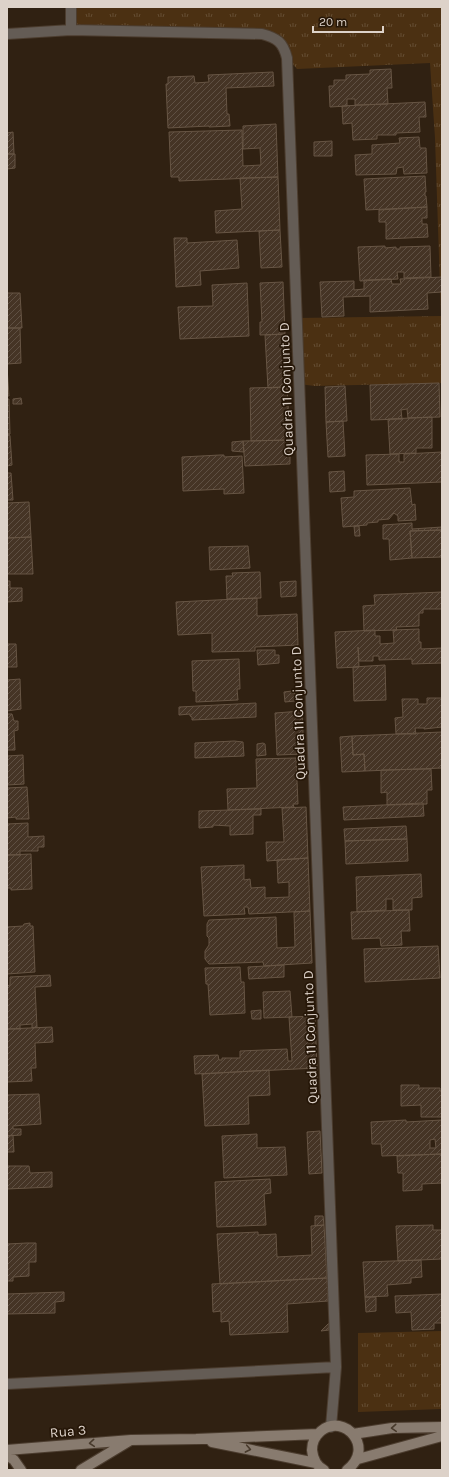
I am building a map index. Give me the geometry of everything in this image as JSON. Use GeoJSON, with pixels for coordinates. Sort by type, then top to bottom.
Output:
{"type":"FeatureCollection","features":[{"type":"Feature","properties":{"kind":"main road"},"geometry":{"type":"LineString","coordinates":[[324,1470],[313,1458],[312,1445],[318,1434],[331,1426],[344,1428],[353,1434],[358,1442],[359,1450],[353,1466]]}},
{"type":"Feature","properties":{"kind":"main road"},"geometry":{"type":"LineString","coordinates":[[353,1434],[392,1428],[442,1427]]}},
{"type":"Feature","properties":{"kind":"main road"},"geometry":{"type":"LineString","coordinates":[[196,1439],[318,1434]]}},
{"type":"Feature","properties":{"kind":"main road"},"geometry":{"type":"LineString","coordinates":[[353,1466],[442,1436]]}},
{"type":"Feature","properties":{"kind":"main road"},"geometry":{"type":"LineString","coordinates":[[196,1439],[316,1463]]}},
{"type":"Feature","properties":{"kind":"main road","name":"Rua 3"},"geometry":{"type":"LineString","coordinates":[[7,1450],[131,1440],[196,1439]]}},
{"type":"Feature","properties":{"kind":"main road"},"geometry":{"type":"LineString","coordinates":[[81,1470],[131,1440]]}},
{"type":"Feature","properties":{"kind":"main road"},"geometry":{"type":"LineString","coordinates":[[7,1454],[14,1460],[21,1470]]}},
{"type":"Feature","properties":{"kind":"street"},"geometry":{"type":"LineString","coordinates":[[7,34],[71,30],[72,7]]}},
{"type":"Feature","properties":{"kind":"street","name":"Quadra 11 Conjunto D"},"geometry":{"type":"LineString","coordinates":[[71,30],[262,34],[272,36],[280,42],[285,49],[287,58],[336,1367],[331,1426]]}},
{"type":"Feature","properties":{"kind":"street"},"geometry":{"type":"LineString","coordinates":[[7,1384],[336,1367]]}},
{"type":"Feature","properties":{"kind":"green space"},"geometry":{"type":"Polygon","coordinates":[[[71,7],[442,7],[442,383],[315,386],[299,384],[297,318],[441,316],[435,138],[430,63],[297,69],[287,58],[272,36],[71,30],[71,7]]]}},
{"type":"Feature","properties":{"kind":"green space"},"geometry":{"type":"Polygon","coordinates":[[[442,1331],[442,1409],[358,1412],[358,1333],[442,1331]]]}},
{"type":"Feature","properties":{"kind":"building"},"geometry":{"type":"Polygon","coordinates":[[[391,69],[392,88],[387,88],[388,104],[355,105],[355,99],[347,99],[347,106],[330,107],[329,86],[334,86],[334,80],[346,80],[346,75],[370,74],[370,70],[391,69]]]}},
{"type":"Feature","properties":{"kind":"building"},"geometry":{"type":"Polygon","coordinates":[[[273,72],[274,86],[226,88],[227,114],[229,114],[230,126],[168,128],[166,84],[168,84],[168,77],[194,76],[195,83],[209,82],[208,75],[273,72]]]}},
{"type":"Feature","properties":{"kind":"building"},"geometry":{"type":"Polygon","coordinates":[[[425,102],[426,117],[419,117],[420,132],[396,133],[396,135],[377,135],[377,139],[353,140],[352,123],[343,124],[342,106],[425,102]]]}},
{"type":"Feature","properties":{"kind":"building"},"geometry":{"type":"Polygon","coordinates":[[[276,124],[278,177],[179,181],[179,177],[171,177],[169,132],[242,130],[243,166],[261,165],[260,148],[243,149],[243,126],[276,124]]]}},
{"type":"Feature","properties":{"kind":"building"},"geometry":{"type":"Polygon","coordinates":[[[13,132],[14,154],[7,154],[7,133],[13,132]]]}},
{"type":"Feature","properties":{"kind":"building"},"geometry":{"type":"Polygon","coordinates":[[[419,137],[420,148],[426,148],[427,173],[404,174],[403,167],[397,168],[396,174],[356,175],[355,155],[372,154],[372,145],[400,143],[399,138],[419,137]]]}},
{"type":"Feature","properties":{"kind":"building"},"geometry":{"type":"Polygon","coordinates":[[[332,141],[332,156],[314,156],[314,142],[332,141]]]}},
{"type":"Feature","properties":{"kind":"building"},"geometry":{"type":"Polygon","coordinates":[[[7,154],[15,154],[15,168],[7,169],[7,154]]]}},
{"type":"Feature","properties":{"kind":"building"},"geometry":{"type":"Polygon","coordinates":[[[425,176],[425,196],[427,207],[366,210],[364,179],[425,176]]]}},
{"type":"Feature","properties":{"kind":"building"},"geometry":{"type":"Polygon","coordinates":[[[278,177],[280,230],[216,233],[215,211],[242,209],[240,178],[278,177]]]}},
{"type":"Feature","properties":{"kind":"building"},"geometry":{"type":"Polygon","coordinates":[[[427,207],[427,218],[422,218],[422,224],[427,224],[428,237],[386,239],[386,222],[379,222],[379,210],[427,207]]]}},
{"type":"Feature","properties":{"kind":"building"},"geometry":{"type":"Polygon","coordinates":[[[280,230],[282,267],[261,268],[259,231],[280,230]]]}},
{"type":"Feature","properties":{"kind":"building"},"geometry":{"type":"Polygon","coordinates":[[[174,238],[187,238],[187,243],[237,240],[239,268],[200,271],[201,285],[176,287],[174,238]]]}},
{"type":"Feature","properties":{"kind":"building"},"geometry":{"type":"Polygon","coordinates":[[[385,246],[385,248],[396,247],[396,249],[400,249],[400,247],[430,246],[431,277],[404,278],[404,272],[397,272],[398,279],[360,281],[358,247],[385,246]]]}},
{"type":"Feature","properties":{"kind":"building"},"geometry":{"type":"Polygon","coordinates":[[[442,277],[442,292],[427,293],[428,309],[370,312],[370,296],[343,297],[344,316],[322,317],[320,282],[354,281],[354,290],[364,289],[364,280],[391,279],[392,284],[401,284],[400,279],[442,277]]]}},
{"type":"Feature","properties":{"kind":"building"},"geometry":{"type":"Polygon","coordinates":[[[283,282],[285,334],[260,335],[260,322],[262,322],[260,283],[283,282]]]}},
{"type":"Feature","properties":{"kind":"building"},"geometry":{"type":"Polygon","coordinates":[[[247,283],[249,336],[180,339],[178,307],[213,306],[212,285],[247,283]]]}},
{"type":"Feature","properties":{"kind":"building"},"geometry":{"type":"Polygon","coordinates":[[[7,293],[20,293],[22,328],[7,328],[7,293]]]}},
{"type":"Feature","properties":{"kind":"building"},"geometry":{"type":"Polygon","coordinates":[[[7,328],[20,328],[21,363],[7,364],[7,328]]]}},
{"type":"Feature","properties":{"kind":"building"},"geometry":{"type":"Polygon","coordinates":[[[285,334],[287,387],[268,388],[265,335],[285,334]]]}},
{"type":"Feature","properties":{"kind":"building"},"geometry":{"type":"Polygon","coordinates":[[[7,367],[9,396],[7,396],[7,367]]]}},
{"type":"Feature","properties":{"kind":"building"},"geometry":{"type":"Polygon","coordinates":[[[439,383],[440,417],[408,418],[407,409],[401,410],[402,419],[371,420],[370,385],[439,383]]]}},
{"type":"Feature","properties":{"kind":"building"},"geometry":{"type":"Polygon","coordinates":[[[345,386],[347,421],[326,422],[325,387],[345,386]]]}},
{"type":"Feature","properties":{"kind":"building"},"geometry":{"type":"Polygon","coordinates":[[[287,387],[290,440],[251,441],[250,388],[287,387]]]}},
{"type":"Feature","properties":{"kind":"building"},"geometry":{"type":"Polygon","coordinates":[[[21,398],[22,404],[13,404],[13,399],[21,398]]]}},
{"type":"Feature","properties":{"kind":"building"},"geometry":{"type":"Polygon","coordinates":[[[7,399],[9,399],[10,434],[7,434],[7,399]]]}},
{"type":"Feature","properties":{"kind":"building"},"geometry":{"type":"Polygon","coordinates":[[[432,417],[432,448],[416,448],[416,453],[390,454],[388,419],[432,417]]]}},
{"type":"Feature","properties":{"kind":"building"},"geometry":{"type":"Polygon","coordinates":[[[343,421],[345,456],[328,457],[326,422],[343,421]]]}},
{"type":"Feature","properties":{"kind":"building"},"geometry":{"type":"Polygon","coordinates":[[[7,434],[10,436],[12,465],[7,466],[7,434]]]}},
{"type":"Feature","properties":{"kind":"building"},"geometry":{"type":"Polygon","coordinates":[[[290,440],[290,464],[245,466],[243,441],[290,440]]]}},
{"type":"Feature","properties":{"kind":"building"},"geometry":{"type":"Polygon","coordinates":[[[243,441],[244,452],[232,451],[232,442],[243,441]]]}},
{"type":"Feature","properties":{"kind":"building"},"geometry":{"type":"Polygon","coordinates":[[[442,452],[442,482],[367,485],[366,455],[399,454],[399,462],[404,462],[404,454],[442,452]]]}},
{"type":"Feature","properties":{"kind":"building"},"geometry":{"type":"Polygon","coordinates":[[[224,455],[224,457],[242,456],[244,493],[224,494],[224,489],[183,491],[182,457],[224,455]]]}},
{"type":"Feature","properties":{"kind":"building"},"geometry":{"type":"Polygon","coordinates":[[[344,471],[345,491],[330,492],[329,472],[344,471]]]}},
{"type":"Feature","properties":{"kind":"building"},"geometry":{"type":"Polygon","coordinates":[[[7,473],[11,473],[13,500],[7,500],[7,473]]]}},
{"type":"Feature","properties":{"kind":"building"},"geometry":{"type":"Polygon","coordinates":[[[410,488],[412,505],[415,504],[416,520],[398,521],[398,516],[394,513],[389,519],[367,523],[367,525],[343,527],[341,498],[354,497],[354,491],[410,488]]]}},
{"type":"Feature","properties":{"kind":"building"},"geometry":{"type":"Polygon","coordinates":[[[29,502],[31,537],[7,538],[7,503],[29,502]]]}},
{"type":"Feature","properties":{"kind":"building"},"geometry":{"type":"Polygon","coordinates":[[[412,523],[412,529],[442,527],[442,530],[410,531],[412,558],[390,560],[389,539],[383,539],[383,525],[412,523]]]}},
{"type":"Feature","properties":{"kind":"building"},"geometry":{"type":"Polygon","coordinates":[[[354,526],[359,526],[360,536],[355,536],[354,526]]]}},
{"type":"Feature","properties":{"kind":"building"},"geometry":{"type":"Polygon","coordinates":[[[442,530],[442,557],[412,558],[410,531],[442,530]]]}},
{"type":"Feature","properties":{"kind":"building"},"geometry":{"type":"Polygon","coordinates":[[[31,537],[33,574],[7,574],[7,538],[31,537]]]}},
{"type":"Feature","properties":{"kind":"building"},"geometry":{"type":"Polygon","coordinates":[[[248,546],[250,568],[210,570],[209,547],[248,546]]]}},
{"type":"Feature","properties":{"kind":"building"},"geometry":{"type":"Polygon","coordinates":[[[260,572],[261,598],[227,599],[226,576],[233,576],[232,573],[260,572]]]}},
{"type":"Feature","properties":{"kind":"building"},"geometry":{"type":"Polygon","coordinates":[[[7,581],[10,581],[10,588],[22,588],[22,601],[7,602],[7,581]]]}},
{"type":"Feature","properties":{"kind":"building"},"geometry":{"type":"Polygon","coordinates":[[[296,581],[296,596],[281,597],[280,582],[296,581]]]}},
{"type":"Feature","properties":{"kind":"building"},"geometry":{"type":"Polygon","coordinates":[[[442,592],[442,609],[423,609],[423,613],[419,613],[419,626],[396,627],[397,630],[364,631],[363,606],[375,605],[374,595],[442,592]]]}},
{"type":"Feature","properties":{"kind":"building"},"geometry":{"type":"Polygon","coordinates":[[[257,598],[257,616],[297,614],[298,645],[255,647],[255,651],[212,652],[212,633],[178,635],[176,602],[257,598]]]}},
{"type":"Feature","properties":{"kind":"building"},"geometry":{"type":"Polygon","coordinates":[[[419,629],[419,642],[421,642],[421,649],[442,648],[442,663],[412,664],[412,659],[379,660],[379,656],[373,656],[373,661],[359,661],[358,647],[359,667],[337,668],[335,632],[375,630],[375,636],[380,636],[380,644],[394,643],[393,630],[419,629]]]}},
{"type":"Feature","properties":{"kind":"building"},"geometry":{"type":"Polygon","coordinates":[[[7,644],[16,644],[17,667],[7,667],[7,644]]]}},
{"type":"Feature","properties":{"kind":"building"},"geometry":{"type":"Polygon","coordinates":[[[257,650],[275,650],[275,655],[279,655],[279,663],[258,665],[257,650]]]}},
{"type":"Feature","properties":{"kind":"building"},"geometry":{"type":"Polygon","coordinates":[[[239,659],[240,689],[237,689],[238,700],[196,702],[196,691],[193,691],[192,661],[239,659]]]}},
{"type":"Feature","properties":{"kind":"building"},"geometry":{"type":"Polygon","coordinates":[[[385,665],[386,700],[354,701],[353,667],[385,665]]]}},
{"type":"Feature","properties":{"kind":"building"},"geometry":{"type":"Polygon","coordinates":[[[20,679],[21,709],[7,711],[7,680],[20,679]]]}},
{"type":"Feature","properties":{"kind":"building"},"geometry":{"type":"Polygon","coordinates":[[[292,691],[292,693],[295,693],[295,701],[285,702],[284,692],[292,691]]]}},
{"type":"Feature","properties":{"kind":"building"},"geometry":{"type":"Polygon","coordinates":[[[427,698],[442,698],[442,727],[424,729],[415,728],[416,734],[396,734],[395,718],[403,717],[402,699],[418,699],[418,704],[427,704],[427,698]]]}},
{"type":"Feature","properties":{"kind":"building"},"geometry":{"type":"Polygon","coordinates":[[[256,703],[256,717],[192,720],[190,714],[179,715],[179,707],[256,703]]]}},
{"type":"Feature","properties":{"kind":"building"},"geometry":{"type":"Polygon","coordinates":[[[302,711],[304,754],[277,755],[275,713],[302,711]]]}},
{"type":"Feature","properties":{"kind":"building"},"geometry":{"type":"Polygon","coordinates":[[[7,714],[12,714],[14,721],[18,721],[18,730],[14,731],[15,750],[7,750],[7,714]]]}},
{"type":"Feature","properties":{"kind":"building"},"geometry":{"type":"Polygon","coordinates":[[[442,732],[442,768],[365,771],[364,754],[353,755],[352,736],[442,732]]]}},
{"type":"Feature","properties":{"kind":"building"},"geometry":{"type":"Polygon","coordinates":[[[352,736],[353,755],[364,754],[365,771],[342,772],[340,737],[352,736]]]}},
{"type":"Feature","properties":{"kind":"building"},"geometry":{"type":"Polygon","coordinates":[[[243,742],[244,756],[195,758],[195,743],[243,742]]]}},
{"type":"Feature","properties":{"kind":"building"},"geometry":{"type":"Polygon","coordinates":[[[257,744],[265,744],[266,755],[257,756],[257,744]]]}},
{"type":"Feature","properties":{"kind":"building"},"geometry":{"type":"Polygon","coordinates":[[[23,755],[24,784],[7,785],[7,756],[23,755]]]}},
{"type":"Feature","properties":{"kind":"building"},"geometry":{"type":"Polygon","coordinates":[[[296,758],[298,804],[293,804],[294,807],[228,810],[227,789],[257,788],[256,759],[296,758]]]}},
{"type":"Feature","properties":{"kind":"building"},"geometry":{"type":"Polygon","coordinates":[[[431,769],[432,790],[427,790],[427,804],[387,805],[387,792],[381,793],[381,770],[431,769]]]}},
{"type":"Feature","properties":{"kind":"building"},"geometry":{"type":"Polygon","coordinates":[[[27,787],[29,819],[16,819],[16,817],[7,818],[7,788],[27,787]]]}},
{"type":"Feature","properties":{"kind":"building"},"geometry":{"type":"Polygon","coordinates":[[[423,803],[424,816],[344,820],[343,807],[423,803]]]}},
{"type":"Feature","properties":{"kind":"building"},"geometry":{"type":"Polygon","coordinates":[[[306,807],[308,858],[267,861],[266,842],[284,842],[282,808],[306,807]]]}},
{"type":"Feature","properties":{"kind":"building"},"geometry":{"type":"Polygon","coordinates":[[[261,809],[261,815],[253,815],[253,834],[230,835],[230,826],[213,825],[213,827],[199,828],[199,811],[261,809]]]}},
{"type":"Feature","properties":{"kind":"building"},"geometry":{"type":"Polygon","coordinates":[[[28,823],[28,837],[44,836],[44,847],[38,847],[38,851],[20,851],[20,855],[7,855],[7,824],[28,823]]]}},
{"type":"Feature","properties":{"kind":"building"},"geometry":{"type":"Polygon","coordinates":[[[406,826],[407,839],[345,841],[344,829],[406,826]]]}},
{"type":"Feature","properties":{"kind":"building"},"geometry":{"type":"Polygon","coordinates":[[[407,839],[408,861],[346,864],[345,841],[407,839]]]}},
{"type":"Feature","properties":{"kind":"building"},"geometry":{"type":"Polygon","coordinates":[[[31,854],[32,889],[11,890],[11,888],[7,888],[7,855],[31,854]]]}},
{"type":"Feature","properties":{"kind":"building"},"geometry":{"type":"Polygon","coordinates":[[[308,858],[310,911],[249,914],[248,907],[244,907],[245,914],[204,916],[201,867],[244,865],[244,880],[250,879],[251,888],[265,887],[265,898],[289,897],[289,882],[278,883],[277,860],[308,858]]]}},
{"type":"Feature","properties":{"kind":"building"},"geometry":{"type":"Polygon","coordinates":[[[421,874],[422,897],[412,898],[412,910],[393,910],[393,899],[386,899],[386,910],[357,912],[356,877],[421,874]]]}},
{"type":"Feature","properties":{"kind":"building"},"geometry":{"type":"Polygon","coordinates":[[[409,910],[410,931],[401,931],[402,945],[381,946],[380,938],[352,939],[351,912],[409,910]]]}},
{"type":"Feature","properties":{"kind":"building"},"geometry":{"type":"Polygon","coordinates":[[[310,911],[312,963],[264,966],[263,962],[209,964],[205,959],[205,951],[209,945],[207,924],[209,920],[276,917],[277,948],[295,947],[294,912],[310,911]]]}},
{"type":"Feature","properties":{"kind":"building"},"geometry":{"type":"Polygon","coordinates":[[[30,923],[30,926],[33,926],[35,972],[7,974],[7,927],[23,926],[24,924],[30,923]]]}},
{"type":"Feature","properties":{"kind":"building"},"geometry":{"type":"Polygon","coordinates":[[[438,946],[440,978],[365,982],[364,949],[438,946]]]}},
{"type":"Feature","properties":{"kind":"building"},"geometry":{"type":"Polygon","coordinates":[[[284,965],[284,977],[249,979],[248,967],[284,965]]]}},
{"type":"Feature","properties":{"kind":"building"},"geometry":{"type":"Polygon","coordinates":[[[240,967],[241,982],[244,982],[245,1013],[210,1015],[208,984],[206,984],[205,968],[240,967]]]}},
{"type":"Feature","properties":{"kind":"building"},"geometry":{"type":"Polygon","coordinates":[[[50,975],[51,986],[35,987],[37,1027],[32,1028],[32,1024],[20,1025],[20,1029],[7,1029],[7,986],[10,985],[10,977],[50,975]]]}},
{"type":"Feature","properties":{"kind":"building"},"geometry":{"type":"Polygon","coordinates":[[[290,991],[292,1017],[264,1018],[263,992],[290,991]]]}},
{"type":"Feature","properties":{"kind":"building"},"geometry":{"type":"Polygon","coordinates":[[[261,1010],[261,1019],[252,1019],[251,1011],[261,1010]]]}},
{"type":"Feature","properties":{"kind":"building"},"geometry":{"type":"Polygon","coordinates":[[[315,1016],[317,1068],[195,1074],[194,1056],[218,1055],[219,1060],[222,1060],[222,1058],[240,1058],[240,1051],[287,1049],[288,1061],[292,1061],[289,1017],[315,1016]]]}},
{"type":"Feature","properties":{"kind":"building"},"geometry":{"type":"Polygon","coordinates":[[[52,1027],[53,1042],[35,1043],[36,1068],[31,1068],[32,1081],[7,1082],[7,1029],[52,1027]]]}},
{"type":"Feature","properties":{"kind":"building"},"geometry":{"type":"Polygon","coordinates":[[[310,1068],[317,1068],[317,1080],[310,1080],[310,1068]]]}},
{"type":"Feature","properties":{"kind":"building"},"geometry":{"type":"Polygon","coordinates":[[[269,1070],[270,1095],[248,1096],[249,1124],[205,1126],[202,1074],[269,1070]]]}},
{"type":"Feature","properties":{"kind":"building"},"geometry":{"type":"Polygon","coordinates":[[[401,1085],[419,1085],[419,1090],[420,1088],[440,1088],[440,1091],[442,1091],[442,1117],[421,1117],[421,1105],[401,1106],[401,1085]]]}},
{"type":"Feature","properties":{"kind":"building"},"geometry":{"type":"Polygon","coordinates":[[[39,1094],[41,1124],[13,1126],[13,1129],[21,1129],[21,1135],[7,1136],[7,1095],[39,1094]]]}},
{"type":"Feature","properties":{"kind":"building"},"geometry":{"type":"Polygon","coordinates":[[[442,1120],[442,1154],[382,1156],[381,1144],[372,1144],[371,1122],[442,1120]],[[435,1139],[430,1140],[430,1148],[436,1148],[435,1139]]]}},
{"type":"Feature","properties":{"kind":"building"},"geometry":{"type":"Polygon","coordinates":[[[320,1131],[322,1173],[309,1174],[307,1132],[320,1131]]]}},
{"type":"Feature","properties":{"kind":"building"},"geometry":{"type":"Polygon","coordinates":[[[257,1134],[257,1148],[285,1147],[287,1175],[224,1178],[222,1136],[257,1134]]]}},
{"type":"Feature","properties":{"kind":"building"},"geometry":{"type":"Polygon","coordinates":[[[13,1135],[14,1152],[7,1152],[7,1136],[13,1135]]]}},
{"type":"Feature","properties":{"kind":"building"},"geometry":{"type":"Polygon","coordinates":[[[442,1154],[442,1183],[422,1184],[422,1190],[403,1191],[403,1173],[398,1173],[397,1156],[442,1154]]]}},
{"type":"Feature","properties":{"kind":"building"},"geometry":{"type":"Polygon","coordinates":[[[7,1166],[29,1166],[30,1173],[52,1172],[52,1187],[7,1189],[7,1166]]]}},
{"type":"Feature","properties":{"kind":"building"},"geometry":{"type":"Polygon","coordinates":[[[270,1179],[271,1193],[264,1194],[266,1225],[217,1227],[215,1182],[270,1179]]]}},
{"type":"Feature","properties":{"kind":"building"},"geometry":{"type":"Polygon","coordinates":[[[315,1216],[323,1216],[324,1225],[315,1226],[315,1216]]]}},
{"type":"Feature","properties":{"kind":"building"},"geometry":{"type":"Polygon","coordinates":[[[324,1225],[327,1278],[220,1284],[217,1234],[258,1232],[258,1235],[276,1234],[277,1257],[312,1255],[311,1226],[324,1225]]]}},
{"type":"Feature","properties":{"kind":"building"},"geometry":{"type":"Polygon","coordinates":[[[433,1225],[433,1230],[442,1230],[442,1259],[398,1261],[396,1226],[433,1225]]]}},
{"type":"Feature","properties":{"kind":"building"},"geometry":{"type":"Polygon","coordinates":[[[36,1243],[36,1262],[29,1262],[29,1276],[13,1277],[13,1281],[7,1281],[7,1244],[36,1243]]]}},
{"type":"Feature","properties":{"kind":"building"},"geometry":{"type":"Polygon","coordinates":[[[421,1260],[422,1277],[411,1278],[411,1283],[387,1285],[388,1296],[365,1297],[363,1262],[421,1260]]]}},
{"type":"Feature","properties":{"kind":"building"},"geometry":{"type":"Polygon","coordinates":[[[327,1278],[328,1301],[287,1304],[288,1332],[230,1335],[229,1321],[221,1322],[221,1311],[213,1312],[212,1284],[327,1278]]]}},
{"type":"Feature","properties":{"kind":"building"},"geometry":{"type":"Polygon","coordinates":[[[64,1292],[64,1301],[55,1302],[55,1313],[7,1314],[7,1294],[64,1292]]]}},
{"type":"Feature","properties":{"kind":"building"},"geometry":{"type":"Polygon","coordinates":[[[442,1294],[442,1323],[434,1323],[434,1329],[412,1330],[411,1312],[396,1313],[395,1296],[442,1294]]]}},
{"type":"Feature","properties":{"kind":"building"},"geometry":{"type":"Polygon","coordinates":[[[365,1297],[376,1297],[376,1311],[366,1312],[365,1297]]]}},
{"type":"Feature","properties":{"kind":"building"},"geometry":{"type":"Polygon","coordinates":[[[329,1323],[329,1330],[321,1331],[329,1323]]]}}]}
